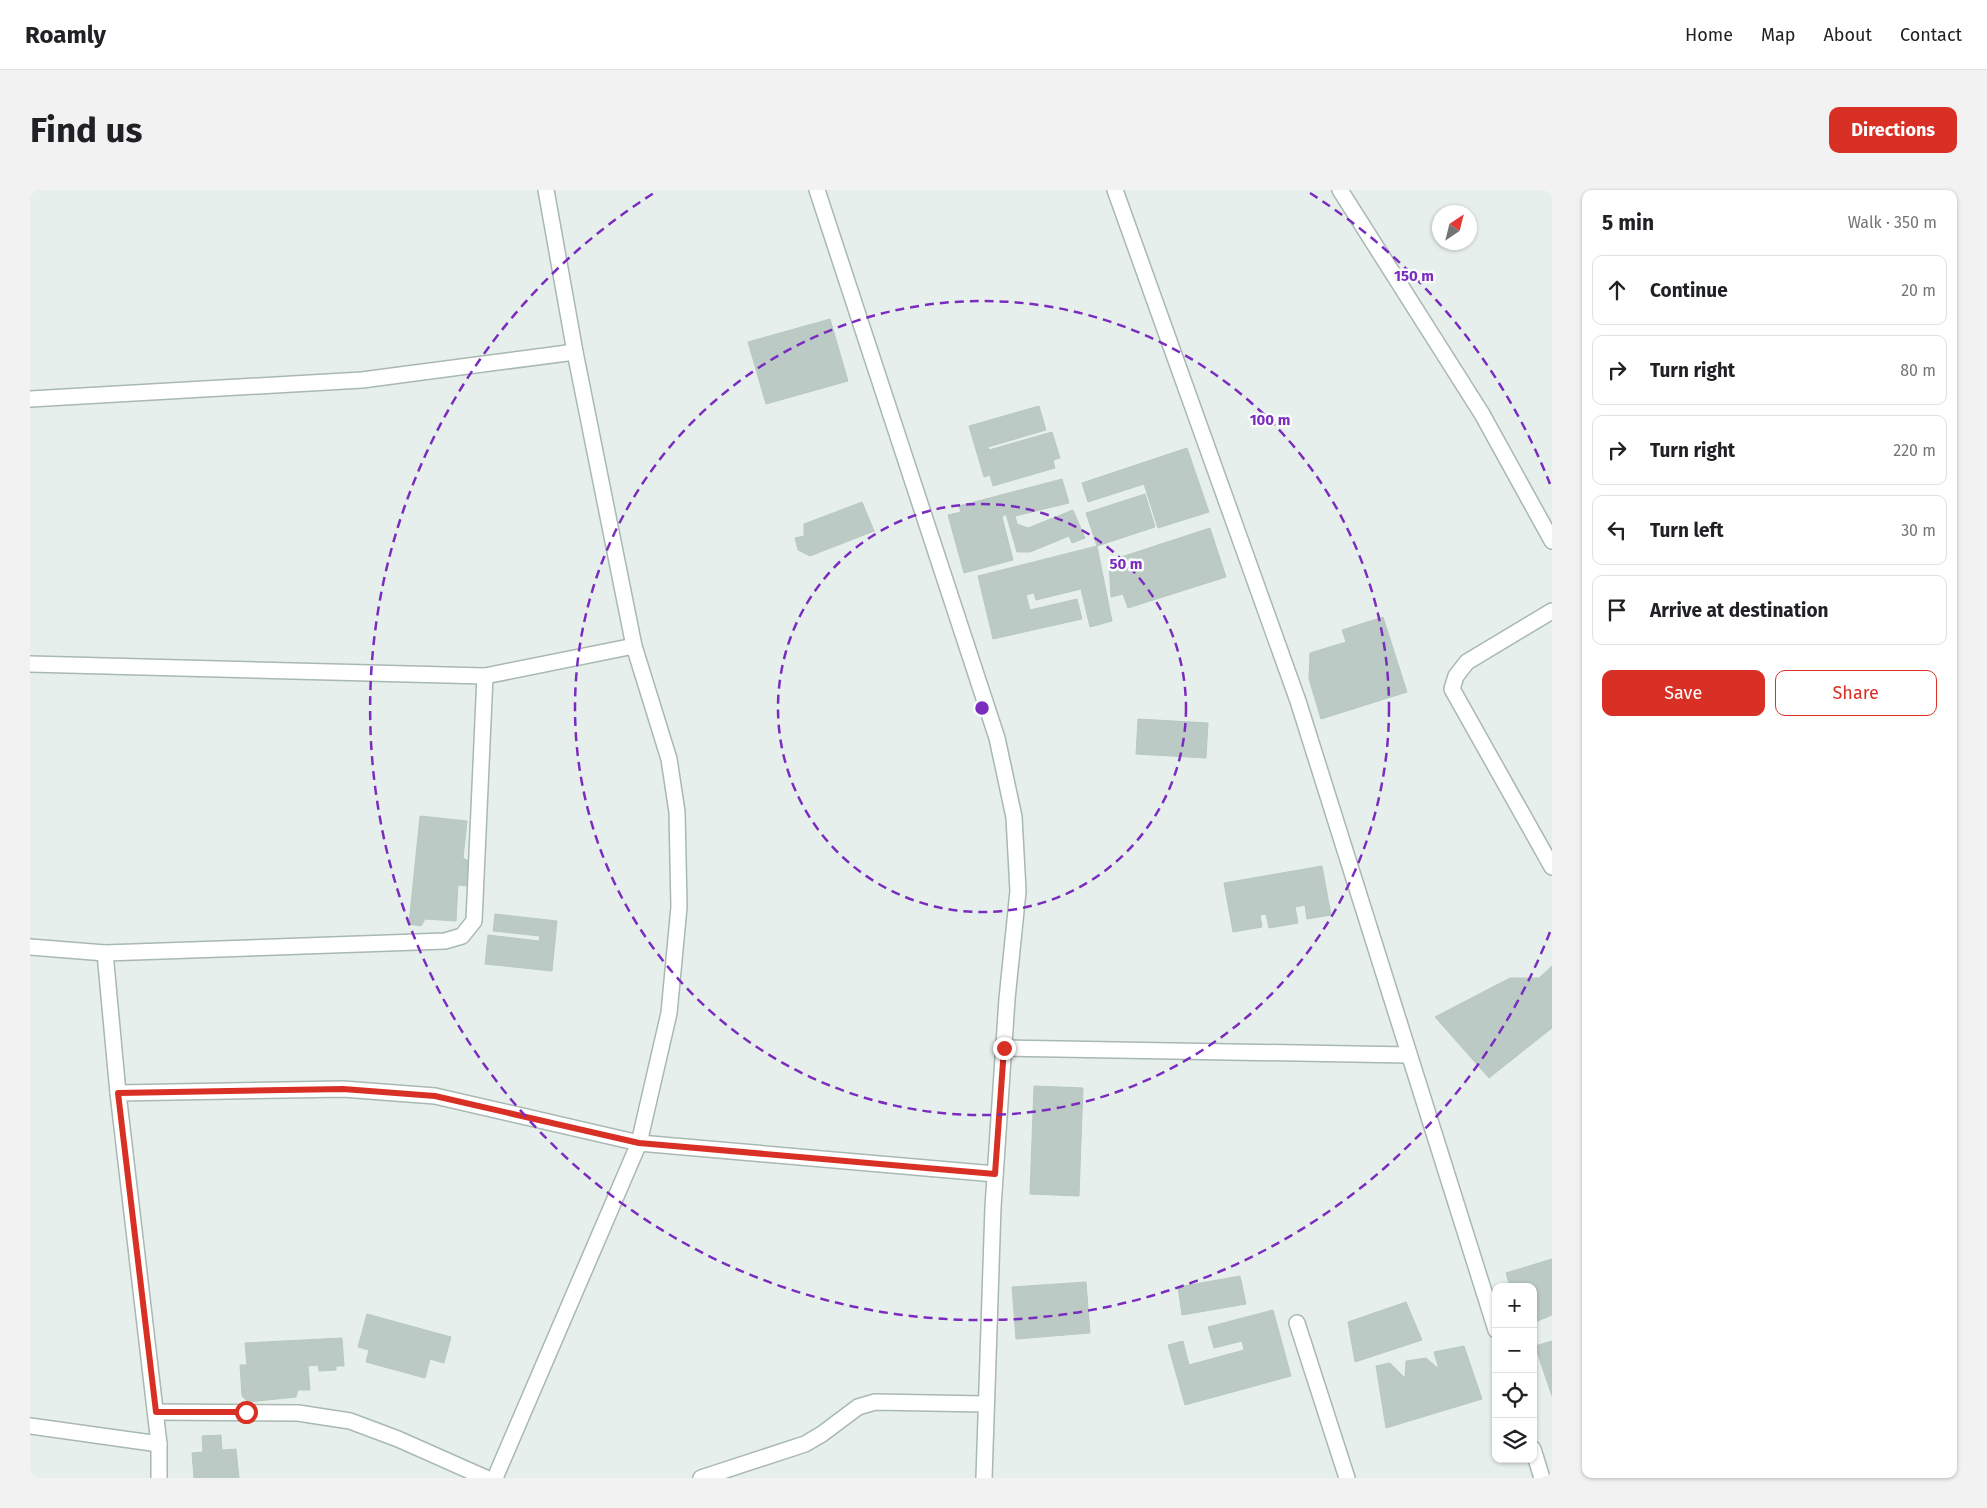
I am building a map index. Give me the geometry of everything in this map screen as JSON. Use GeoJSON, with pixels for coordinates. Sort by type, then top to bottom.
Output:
{"type":"FeatureCollection","features":[{"type":"Feature","properties":{"kind":"street"},"geometry":{"type":"LineString","coordinates":[[495,1478],[639,1143],[668,1013],[679,907],[677,812],[669,759],[634,646],[575,352],[546,190]]}},
{"type":"Feature","properties":{"kind":"street"},"geometry":{"type":"LineString","coordinates":[[817,190],[997,738],[1014,817],[1018,891],[995,1174],[985,1404],[984,1478]]}},
{"type":"Feature","properties":{"kind":"street"},"geometry":{"type":"LineString","coordinates":[[1115,190],[1298,701],[1495,1328]]}},
{"type":"Feature","properties":{"kind":"street"},"geometry":{"type":"LineString","coordinates":[[1340,190],[1482,414],[1552,542]]}},
{"type":"Feature","properties":{"kind":"street"},"geometry":{"type":"LineString","coordinates":[[30,399],[362,380],[575,352]]}},
{"type":"Feature","properties":{"kind":"street"},"geometry":{"type":"LineString","coordinates":[[1552,612],[1467,662],[1456,676],[1452,689],[1552,867]]}},
{"type":"Feature","properties":{"kind":"street"},"geometry":{"type":"LineString","coordinates":[[30,664],[485,676],[634,646]]}},
{"type":"Feature","properties":{"kind":"street"},"geometry":{"type":"LineString","coordinates":[[30,947],[105,953],[445,942],[462,936],[474,921],[485,676]]}},
{"type":"Feature","properties":{"kind":"street"},"geometry":{"type":"LineString","coordinates":[[105,953],[118,1093],[160,1444],[159,1478]]}},
{"type":"Feature","properties":{"kind":"street"},"geometry":{"type":"LineString","coordinates":[[1004,1048],[1409,1055]]}},
{"type":"Feature","properties":{"kind":"street"},"geometry":{"type":"LineString","coordinates":[[118,1093],[343,1089],[435,1096],[639,1143],[995,1174]]}},
{"type":"Feature","properties":{"kind":"street"},"geometry":{"type":"LineString","coordinates":[[1297,1323],[1347,1478]]}},
{"type":"Feature","properties":{"kind":"street"},"geometry":{"type":"LineString","coordinates":[[701,1478],[805,1444],[822,1434],[858,1407],[875,1402],[985,1404]]}},
{"type":"Feature","properties":{"kind":"street"},"geometry":{"type":"LineString","coordinates":[[156,1412],[298,1413],[350,1421],[398,1439],[486,1478]]}},
{"type":"Feature","properties":{"kind":"street"},"geometry":{"type":"LineString","coordinates":[[30,1426],[160,1444]]}},
{"type":"Feature","properties":{"kind":"street"},"geometry":{"type":"LineString","coordinates":[[1537,1462],[1542,1478]]}},
{"type":"Feature","properties":{"kind":"building"},"geometry":{"type":"Polygon","coordinates":[[[830,319],[848,381],[766,404],[748,342],[830,319]]]}},
{"type":"Feature","properties":{"kind":"building"},"geometry":{"type":"Polygon","coordinates":[[[1039,406],[1046,430],[988,447],[989,450],[1052,432],[1060,458],[1053,460],[1055,468],[993,486],[990,475],[984,477],[969,426],[1039,406]]]}},
{"type":"Feature","properties":{"kind":"building"},"geometry":{"type":"Polygon","coordinates":[[[1187,448],[1209,512],[1158,528],[1144,484],[1088,502],[1082,483],[1187,448]]]}},
{"type":"Feature","properties":{"kind":"building"},"geometry":{"type":"Polygon","coordinates":[[[1062,479],[1069,503],[1015,516],[1017,524],[1028,528],[1073,510],[1085,538],[1072,543],[1069,536],[1030,552],[1017,552],[1006,514],[1002,517],[1013,560],[964,573],[948,515],[961,512],[959,506],[1062,479]]]}},
{"type":"Feature","properties":{"kind":"building"},"geometry":{"type":"Polygon","coordinates":[[[1145,494],[1155,527],[1097,546],[1086,513],[1145,494]]]}},
{"type":"Feature","properties":{"kind":"building"},"geometry":{"type":"Polygon","coordinates":[[[862,502],[874,531],[810,556],[798,550],[795,538],[804,536],[804,524],[862,502]]]}},
{"type":"Feature","properties":{"kind":"building"},"geometry":{"type":"Polygon","coordinates":[[[1210,528],[1226,577],[1128,608],[1123,594],[1111,597],[1109,561],[1210,528]]]}},
{"type":"Feature","properties":{"kind":"building"},"geometry":{"type":"Polygon","coordinates":[[[1097,546],[1112,621],[1090,627],[1081,589],[1036,600],[1034,593],[1026,595],[1030,610],[1077,599],[1082,619],[993,639],[978,576],[1097,546]]]}},
{"type":"Feature","properties":{"kind":"building"},"geometry":{"type":"Polygon","coordinates":[[[1383,617],[1407,692],[1321,719],[1309,679],[1310,653],[1346,642],[1342,630],[1383,617]]]}},
{"type":"Feature","properties":{"kind":"building"},"geometry":{"type":"Polygon","coordinates":[[[1138,719],[1208,723],[1206,758],[1136,754],[1138,719]]]}},
{"type":"Feature","properties":{"kind":"building"},"geometry":{"type":"Polygon","coordinates":[[[420,816],[467,821],[463,858],[470,862],[468,886],[458,885],[456,921],[425,919],[421,926],[409,924],[420,816]]]}},
{"type":"Feature","properties":{"kind":"building"},"geometry":{"type":"Polygon","coordinates":[[[1322,866],[1331,915],[1307,919],[1305,905],[1295,907],[1298,923],[1269,928],[1266,914],[1260,915],[1262,927],[1233,932],[1224,883],[1322,866]]]}},
{"type":"Feature","properties":{"kind":"building"},"geometry":{"type":"Polygon","coordinates":[[[495,914],[557,921],[552,971],[485,964],[488,935],[539,941],[540,936],[493,931],[495,914]]]}},
{"type":"Feature","properties":{"kind":"building"},"geometry":{"type":"Polygon","coordinates":[[[1552,966],[1552,1028],[1489,1078],[1435,1017],[1510,978],[1539,978],[1552,966]]]}},
{"type":"Feature","properties":{"kind":"building"},"geometry":{"type":"Polygon","coordinates":[[[1034,1086],[1083,1088],[1079,1196],[1030,1194],[1034,1086]]]}},
{"type":"Feature","properties":{"kind":"building"},"geometry":{"type":"Polygon","coordinates":[[[1552,1259],[1552,1315],[1537,1321],[1537,1283],[1509,1283],[1506,1273],[1552,1259]]]}},
{"type":"Feature","properties":{"kind":"building"},"geometry":{"type":"Polygon","coordinates":[[[1240,1276],[1246,1304],[1182,1315],[1178,1287],[1240,1276]]]}},
{"type":"Feature","properties":{"kind":"building"},"geometry":{"type":"Polygon","coordinates":[[[1086,1282],[1090,1333],[1016,1339],[1012,1287],[1086,1282]]]}},
{"type":"Feature","properties":{"kind":"building"},"geometry":{"type":"Polygon","coordinates":[[[1406,1302],[1422,1340],[1355,1362],[1348,1322],[1406,1302]]]}},
{"type":"Feature","properties":{"kind":"building"},"geometry":{"type":"Polygon","coordinates":[[[1273,1310],[1291,1376],[1185,1405],[1168,1345],[1183,1341],[1189,1365],[1244,1350],[1242,1341],[1214,1348],[1208,1327],[1273,1310]]]}},
{"type":"Feature","properties":{"kind":"building"},"geometry":{"type":"Polygon","coordinates":[[[367,1314],[451,1337],[444,1363],[430,1359],[425,1378],[366,1362],[369,1350],[358,1347],[367,1314]]]}},
{"type":"Feature","properties":{"kind":"building"},"geometry":{"type":"Polygon","coordinates":[[[342,1338],[344,1366],[336,1366],[336,1370],[319,1371],[318,1365],[308,1366],[310,1390],[298,1390],[296,1397],[248,1402],[242,1396],[240,1365],[247,1365],[245,1343],[342,1338]]]}},
{"type":"Feature","properties":{"kind":"building"},"geometry":{"type":"Polygon","coordinates":[[[1552,1341],[1552,1396],[1537,1352],[1537,1345],[1552,1341]]]}},
{"type":"Feature","properties":{"kind":"building"},"geometry":{"type":"Polygon","coordinates":[[[1464,1346],[1482,1399],[1386,1428],[1376,1366],[1390,1363],[1405,1378],[1406,1361],[1426,1358],[1439,1369],[1434,1352],[1464,1346]]]}},
{"type":"Feature","properties":{"kind":"building"},"geometry":{"type":"Polygon","coordinates":[[[221,1435],[222,1450],[236,1449],[239,1478],[194,1478],[192,1453],[203,1452],[202,1436],[221,1435]]]}},
{"type":"Feature","properties":{"kind":"route"},"geometry":{"type":"LineString","coordinates":[[246,1412],[156,1412],[118,1093],[343,1089],[435,1096],[639,1143],[995,1174],[1004,1048]]}}]}
